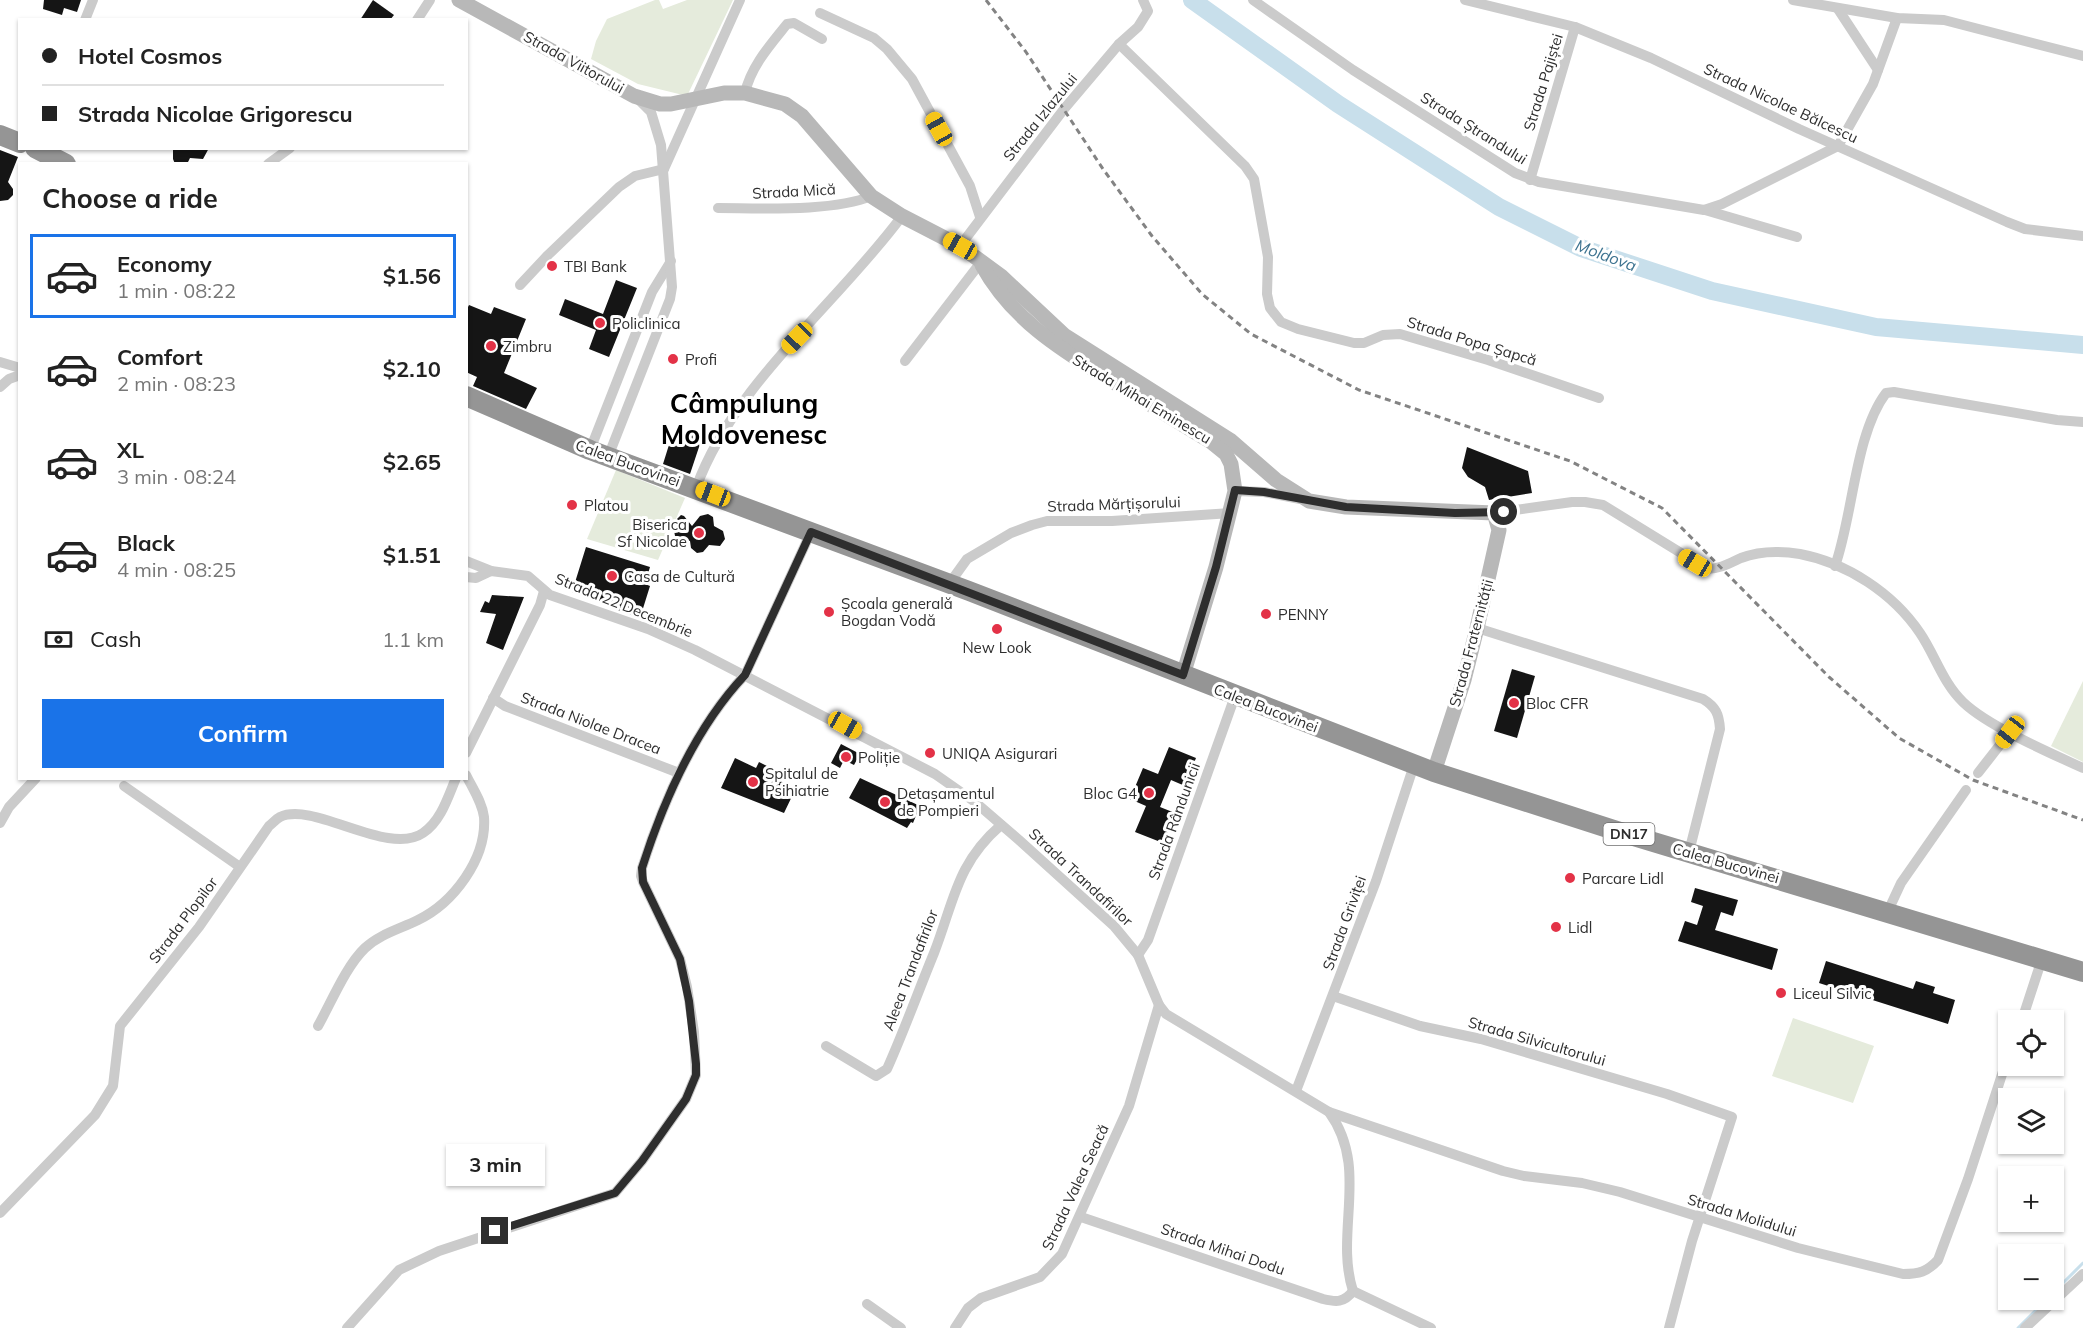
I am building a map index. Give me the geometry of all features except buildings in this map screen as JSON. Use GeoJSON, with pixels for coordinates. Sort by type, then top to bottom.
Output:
{"type":"FeatureCollection","features":[{"type":"Feature","properties":{"kind":"highway"},"geometry":{"type":"LineString","coordinates":[[0,135],[18,142]]}},
{"type":"Feature","properties":{"kind":"highway"},"geometry":{"type":"LineString","coordinates":[[39,150],[62,162]]}},
{"type":"Feature","properties":{"kind":"highway","name":"Calea Bucovinei"},"geometry":{"type":"LineString","coordinates":[[468,397],[599,453],[949,584],[1414,765],[1689,852],[2083,972]]}},
{"type":"Feature","properties":{"kind":"street"},"geometry":{"type":"LineString","coordinates":[[86,18],[93,0]]}},
{"type":"Feature","properties":{"kind":"street"},"geometry":{"type":"LineString","coordinates":[[418,18],[430,0]]}},
{"type":"Feature","properties":{"kind":"street","name":"Strada Viitorului"},"geometry":{"type":"LineString","coordinates":[[459,0],[634,96],[660,104],[694,101]]}},
{"type":"Feature","properties":{"kind":"street"},"geometry":{"type":"LineString","coordinates":[[664,169],[740,0]]}},
{"type":"Feature","properties":{"kind":"street","name":"Strada Izlazului"},"geometry":{"type":"LineString","coordinates":[[960,246],[980,217],[1119,44],[1138,27],[1148,11],[1143,0]]}},
{"type":"Feature","properties":{"kind":"street","name":"Strada Ștrandului"},"geometry":{"type":"LineString","coordinates":[[1253,0],[1353,70],[1457,135],[1487,157],[1530,180],[1704,210],[1797,237]]}},
{"type":"Feature","properties":{"kind":"street","name":"Strada Nicolae Bălcescu"},"geometry":{"type":"LineString","coordinates":[[1465,0],[1575,27],[1652,58],[1838,146],[2025,229],[2083,236]]}},
{"type":"Feature","properties":{"kind":"street"},"geometry":{"type":"LineString","coordinates":[[1793,0],[1897,18],[1944,20],[2083,56]]}},
{"type":"Feature","properties":{"kind":"street"},"geometry":{"type":"LineString","coordinates":[[1838,9],[1878,70]]}},
{"type":"Feature","properties":{"kind":"street"},"geometry":{"type":"LineString","coordinates":[[820,13],[874,38],[887,49],[912,79],[970,186],[980,217]]}},
{"type":"Feature","properties":{"kind":"street"},"geometry":{"type":"LineString","coordinates":[[1704,210],[1722,204],[1838,146],[1870,90],[1897,18]]}},
{"type":"Feature","properties":{"kind":"street"},"geometry":{"type":"LineString","coordinates":[[746,93],[748,83],[760,60],[787,24],[794,23],[822,39]]}},
{"type":"Feature","properties":{"kind":"street","name":"Strada Pajiștei"},"geometry":{"type":"LineString","coordinates":[[1530,180],[1575,27]]}},
{"type":"Feature","properties":{"kind":"street","name":"Strada Popa Șapcă"},"geometry":{"type":"LineString","coordinates":[[1119,44],[1245,166],[1254,179],[1268,257],[1267,294],[1270,308],[1281,322],[1305,331],[1354,343],[1364,343],[1388,334],[1400,334],[1488,360],[1599,398]]}},
{"type":"Feature","properties":{"kind":"street","name":"Strada Mihai Eminescu"},"geometry":{"type":"LineString","coordinates":[[694,101],[724,93],[746,93],[776,100],[802,116],[871,196],[902,216],[960,246],[1001,276],[1064,335],[1230,440],[1276,480],[1310,501]]}},
{"type":"Feature","properties":{"kind":"street"},"geometry":{"type":"LineString","coordinates":[[599,453],[670,299],[673,276],[664,169],[656,124],[651,112],[634,96]]}},
{"type":"Feature","properties":{"kind":"street"},"geometry":{"type":"LineString","coordinates":[[271,162],[287,150]]}},
{"type":"Feature","properties":{"kind":"street"},"geometry":{"type":"LineString","coordinates":[[520,285],[619,187],[635,176],[664,169]]}},
{"type":"Feature","properties":{"kind":"street","name":"Strada Mică"},"geometry":{"type":"LineString","coordinates":[[718,208],[846,203],[871,196]]}},
{"type":"Feature","properties":{"kind":"street"},"geometry":{"type":"LineString","coordinates":[[696,488],[715,446],[761,379],[856,273],[902,216]]}},
{"type":"Feature","properties":{"kind":"street"},"geometry":{"type":"LineString","coordinates":[[599,453],[652,292],[671,261]]}},
{"type":"Feature","properties":{"kind":"street"},"geometry":{"type":"LineString","coordinates":[[905,361],[981,262]]}},
{"type":"Feature","properties":{"kind":"street","name":"Strada Mihai Eminescu"},"geometry":{"type":"LineString","coordinates":[[981,262],[993,284],[1017,312],[1057,347],[1219,447],[1232,464],[1235,490],[1264,492],[1346,507],[1494,513],[1585,502],[1603,505],[1707,569],[1722,567],[1744,557],[1778,552],[1800,554],[1835,566]]}},
{"type":"Feature","properties":{"kind":"street"},"geometry":{"type":"LineString","coordinates":[[0,362],[18,367]]}},
{"type":"Feature","properties":{"kind":"street"},"geometry":{"type":"LineString","coordinates":[[0,387],[9,379],[18,376]]}},
{"type":"Feature","properties":{"kind":"street"},"geometry":{"type":"LineString","coordinates":[[2083,422],[2057,420],[1894,392],[1886,393],[1876,411],[1861,454],[1835,566],[1852,573],[1884,593],[1920,633],[1946,680],[1966,705],[2010,732],[2083,768]]}},
{"type":"Feature","properties":{"kind":"street"},"geometry":{"type":"LineString","coordinates":[[1183,675],[1231,513],[1235,490]]}},
{"type":"Feature","properties":{"kind":"street","name":"Strada Mărțișorului"},"geometry":{"type":"LineString","coordinates":[[949,584],[967,559],[1011,533],[1047,521],[1112,521],[1231,513]]}},
{"type":"Feature","properties":{"kind":"street","name":"Strada Fraternității"},"geometry":{"type":"LineString","coordinates":[[1434,772],[1464,680],[1477,628],[1499,530],[1494,513]]}},
{"type":"Feature","properties":{"kind":"street"},"geometry":{"type":"LineString","coordinates":[[347,1328],[394,1275],[414,1262],[460,1243],[615,1193],[642,1161],[686,1099],[696,1075],[694,1032],[687,987],[680,959],[641,876],[646,857],[679,773],[700,735],[733,688],[745,675],[811,532]]}},
{"type":"Feature","properties":{"kind":"street"},"geometry":{"type":"LineString","coordinates":[[468,562],[491,571]]}},
{"type":"Feature","properties":{"kind":"street"},"geometry":{"type":"LineString","coordinates":[[468,577],[477,578],[491,571]]}},
{"type":"Feature","properties":{"kind":"street","name":"Strada 22 Decembrie"},"geometry":{"type":"LineString","coordinates":[[491,571],[528,576],[544,591],[563,601],[648,629],[745,675]]}},
{"type":"Feature","properties":{"kind":"street"},"geometry":{"type":"LineString","coordinates":[[468,749],[540,605],[544,591]]}},
{"type":"Feature","properties":{"kind":"street"},"geometry":{"type":"LineString","coordinates":[[1477,628],[1703,699],[1713,705],[1719,716],[1720,729],[1689,852]]}},
{"type":"Feature","properties":{"kind":"street","name":"Strada Trandafirilor"},"geometry":{"type":"LineString","coordinates":[[745,675],[918,764],[955,787],[1102,914],[1138,955],[1166,1014],[1296,1090],[1329,1112],[1343,1135],[1347,1149],[1350,1190],[1348,1260],[1349,1279],[1353,1292]]}},
{"type":"Feature","properties":{"kind":"street","name":"Strada Rândunicii"},"geometry":{"type":"LineString","coordinates":[[1138,955],[1148,940],[1235,696]]}},
{"type":"Feature","properties":{"kind":"street","name":"Strada Niolae Dracea"},"geometry":{"type":"LineString","coordinates":[[493,698],[505,706],[679,773]]}},
{"type":"Feature","properties":{"kind":"street"},"geometry":{"type":"LineString","coordinates":[[1978,773],[2010,732]]}},
{"type":"Feature","properties":{"kind":"street","name":"Strada Griviței"},"geometry":{"type":"LineString","coordinates":[[1296,1090],[1376,881],[1414,765]]}},
{"type":"Feature","properties":{"kind":"street"},"geometry":{"type":"LineString","coordinates":[[318,1026],[363,950],[380,936],[429,914],[455,891],[470,870],[482,843],[484,817],[468,779]]}},
{"type":"Feature","properties":{"kind":"street"},"geometry":{"type":"LineString","coordinates":[[0,823],[9,807],[34,780]]}},
{"type":"Feature","properties":{"kind":"street","name":"Strada Plopilor"},"geometry":{"type":"LineString","coordinates":[[0,1213],[95,1115],[113,1086],[120,1026],[199,927],[269,826],[280,817],[289,815],[313,818],[392,839],[416,837],[424,833],[437,819],[455,780]]}},
{"type":"Feature","properties":{"kind":"street"},"geometry":{"type":"LineString","coordinates":[[124,786],[240,867]]}},
{"type":"Feature","properties":{"kind":"street"},"geometry":{"type":"LineString","coordinates":[[1888,911],[1901,883],[1966,790]]}},
{"type":"Feature","properties":{"kind":"street","name":"Aleea Trandafirilor"},"geometry":{"type":"LineString","coordinates":[[826,1046],[876,1077],[887,1069],[934,954],[962,872],[980,845],[1000,825]]}},
{"type":"Feature","properties":{"kind":"street"},"geometry":{"type":"LineString","coordinates":[[2025,1010],[2042,959]]}},
{"type":"Feature","properties":{"kind":"street","name":"Strada Silvicultorului"},"geometry":{"type":"LineString","coordinates":[[1333,996],[1420,1026],[1492,1042],[1667,1094],[1732,1117],[1701,1217]]}},
{"type":"Feature","properties":{"kind":"street","name":"Strada Valea Seacă"},"geometry":{"type":"LineString","coordinates":[[955,1328],[968,1308],[981,1298],[1040,1277],[1062,1254],[1081,1217],[1129,1106],[1160,1005]]}},
{"type":"Feature","properties":{"kind":"street","name":"Strada Molidului"},"geometry":{"type":"LineString","coordinates":[[1329,1112],[1503,1171],[1611,1190],[1798,1248],[1878,1269],[1903,1274],[1920,1274],[1930,1269],[1938,1260],[2001,1076]]}},
{"type":"Feature","properties":{"kind":"street","name":"Strada Mihai Dodu"},"geometry":{"type":"LineString","coordinates":[[1081,1217],[1323,1299],[1343,1301],[1353,1292]]}},
{"type":"Feature","properties":{"kind":"street"},"geometry":{"type":"LineString","coordinates":[[1669,1328],[1692,1241],[1701,1217]]}},
{"type":"Feature","properties":{"kind":"street"},"geometry":{"type":"LineString","coordinates":[[2025,1328],[2083,1274]]}},
{"type":"Feature","properties":{"kind":"street"},"geometry":{"type":"LineString","coordinates":[[1353,1292],[1431,1328]]}},
{"type":"Feature","properties":{"kind":"street"},"geometry":{"type":"LineString","coordinates":[[867,1304],[901,1328]]}},
{"type":"Feature","properties":{"kind":"green space"},"geometry":{"type":"Polygon","coordinates":[[[659,0],[663,9],[687,0],[733,0],[688,94],[683,95],[638,84],[591,59],[596,41],[607,19],[659,0]]]}},
{"type":"Feature","properties":{"kind":"green space"},"geometry":{"type":"Polygon","coordinates":[[[616,470],[685,498],[658,560],[587,539],[616,470]]]}},
{"type":"Feature","properties":{"kind":"green space"},"geometry":{"type":"Polygon","coordinates":[[[2083,681],[2083,762],[2051,746],[2083,681]]]}},
{"type":"Feature","properties":{"kind":"green space"},"geometry":{"type":"Polygon","coordinates":[[[1793,1018],[1874,1046],[1853,1103],[1772,1076],[1793,1018]]]}},
{"type":"Feature","properties":{"kind":"waterway","name":"Moldova"},"geometry":{"type":"LineString","coordinates":[[1192,0],[1338,104],[1499,207],[1581,248],[1712,291],[1876,327],[2083,345]]}},
{"type":"Feature","properties":{"kind":"waterway"},"geometry":{"type":"LineString","coordinates":[[2064,1282],[2083,1263]]}},
{"type":"Feature","properties":{"kind":"waterway"},"geometry":{"type":"LineString","coordinates":[[2018,1328],[2036,1310]]}},
{"type":"Feature","properties":{"kind":"railway"},"geometry":{"type":"LineString","coordinates":[[986,0],[1026,52],[1103,169],[1152,236],[1202,294],[1251,334],[1359,390],[1570,461],[1662,508],[1829,677],[1899,738],[1973,780],[2083,820]]}},
{"type":"Feature","properties":{"kind":"place","name":"TBI Bank"},"geometry":{"type":"Point","coordinates":[552,266]}},
{"type":"Feature","properties":{"kind":"place","name":"Policlinica"},"geometry":{"type":"Point","coordinates":[600,323]}},
{"type":"Feature","properties":{"kind":"place","name":"Zimbru"},"geometry":{"type":"Point","coordinates":[491,346]}},
{"type":"Feature","properties":{"kind":"place","name":"Profi"},"geometry":{"type":"Point","coordinates":[673,359]}},
{"type":"Feature","properties":{"kind":"place","name":"Platou"},"geometry":{"type":"Point","coordinates":[572,505]}},
{"type":"Feature","properties":{"kind":"place","name":"Biserica Sf Nicolae"},"geometry":{"type":"Point","coordinates":[699,533]}},
{"type":"Feature","properties":{"kind":"place","name":"Casa de Cultură"},"geometry":{"type":"Point","coordinates":[612,576]}},
{"type":"Feature","properties":{"kind":"place","name":"Școala generală Bogdan Vodă"},"geometry":{"type":"Point","coordinates":[829,612]}},
{"type":"Feature","properties":{"kind":"place","name":"PENNY"},"geometry":{"type":"Point","coordinates":[1266,614]}},
{"type":"Feature","properties":{"kind":"place","name":"New Look"},"geometry":{"type":"Point","coordinates":[997,629]}},
{"type":"Feature","properties":{"kind":"place","name":"Bloc CFR"},"geometry":{"type":"Point","coordinates":[1514,703]}},
{"type":"Feature","properties":{"kind":"place","name":"UNIQA Asigurari"},"geometry":{"type":"Point","coordinates":[930,753]}},
{"type":"Feature","properties":{"kind":"place","name":"Poliție"},"geometry":{"type":"Point","coordinates":[846,757]}},
{"type":"Feature","properties":{"kind":"place","name":"Spitalul de Psihiatrie"},"geometry":{"type":"Point","coordinates":[753,782]}},
{"type":"Feature","properties":{"kind":"place","name":"Bloc G4"},"geometry":{"type":"Point","coordinates":[1149,793]}},
{"type":"Feature","properties":{"kind":"place","name":"Detașamentul de Pompieri"},"geometry":{"type":"Point","coordinates":[885,802]}},
{"type":"Feature","properties":{"kind":"place","name":"Parcare Lidl"},"geometry":{"type":"Point","coordinates":[1570,878]}},
{"type":"Feature","properties":{"kind":"place","name":"Lidl"},"geometry":{"type":"Point","coordinates":[1556,927]}},
{"type":"Feature","properties":{"kind":"place","name":"Liceul Silvic"},"geometry":{"type":"Point","coordinates":[1781,993]}},
{"type":"Feature","properties":{"kind":"district","name":"Câmpulung Moldovenesc"},"geometry":{"type":"Point","coordinates":[744,418]}},
{"type":"Feature","properties":{"kind":"route"},"geometry":{"type":"LineString","coordinates":[[495,1231],[615,1193],[642,1161],[686,1099],[696,1075],[694,1032],[687,987],[680,959],[643,882],[642,868],[679,773],[700,735],[733,688],[745,675],[811,532],[1183,675],[1216,567],[1235,490],[1264,492],[1346,507],[1455,513],[1504,512]]}}]}
